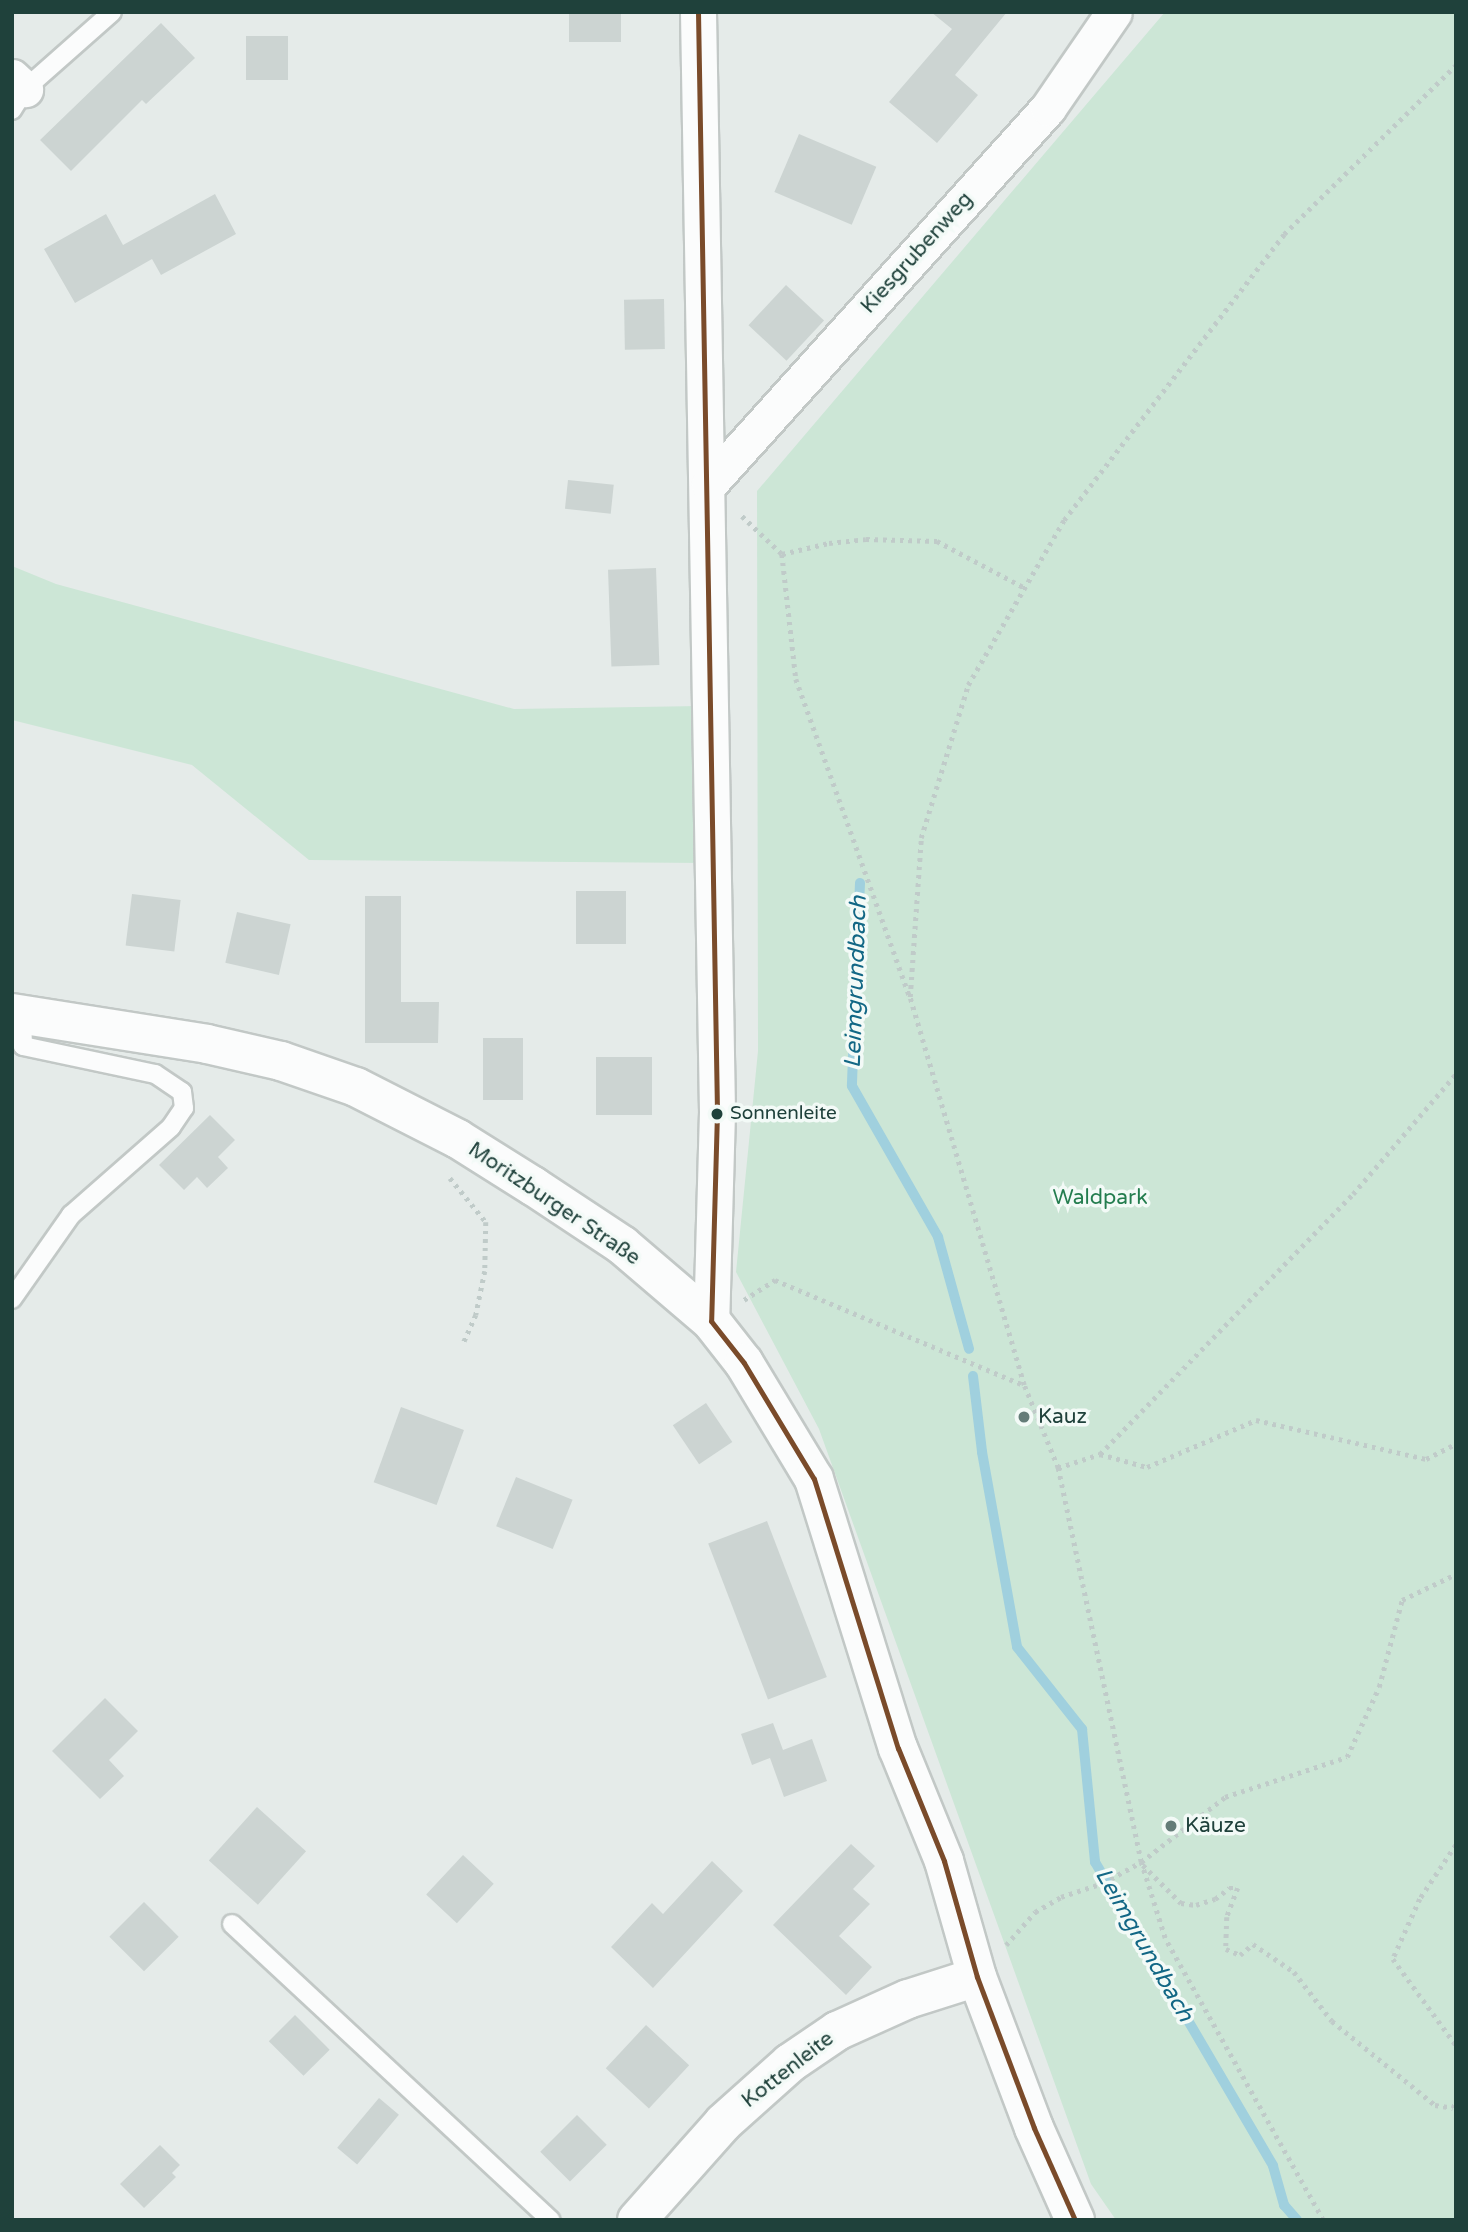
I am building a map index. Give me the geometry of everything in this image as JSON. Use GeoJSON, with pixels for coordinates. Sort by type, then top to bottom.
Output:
{"type":"FeatureCollection","features":[{"type":"Feature","properties":{"kind":"street"},"geometry":{"type":"LineString","coordinates":[[698,12],[709,484],[718,1112],[711,1321]]}},
{"type":"Feature","properties":{"kind":"street","name":"Kiesgrubenweg"},"geometry":{"type":"LineString","coordinates":[[709,484],[1048,108],[1114,12]]}},
{"type":"Feature","properties":{"kind":"street","name":"Moritzburger Straße"},"geometry":{"type":"LineString","coordinates":[[18,1033],[207,1044],[281,1062],[356,1087],[458,1139],[622,1245],[711,1321],[744,1363],[814,1479],[898,1748],[944,1861],[977,1977],[1034,2127],[1075,2220]]}},
{"type":"Feature","properties":{"kind":"street","name":"Kottenleite"},"geometry":{"type":"LineString","coordinates":[[637,2220],[723,2123],[790,2063],[837,2031],[908,1999],[977,1977]]}},
{"type":"Feature","properties":{"kind":"lane"},"geometry":{"type":"LineString","coordinates":[[17,92],[112,12]]}},
{"type":"Feature","properties":{"kind":"lane"},"geometry":{"type":"LineString","coordinates":[[12,1299],[71,1215],[171,1127],[184,1108],[182,1092],[155,1074],[18,1033]]}},
{"type":"Feature","properties":{"kind":"lane"},"geometry":{"type":"LineString","coordinates":[[232,1924],[551,2220]]}},
{"type":"Feature","properties":{"kind":"path"},"geometry":{"type":"LineString","coordinates":[[910,998],[921,838],[968,685],[1064,520],[1284,234],[1456,65]]}},
{"type":"Feature","properties":{"kind":"path"},"geometry":{"type":"LineString","coordinates":[[709,484],[782,554],[796,679],[910,998],[1024,1385],[1058,1468],[1141,1862],[1166,1938],[1323,2220]]}},
{"type":"Feature","properties":{"kind":"path"},"geometry":{"type":"LineString","coordinates":[[782,554],[829,543],[866,539],[937,541],[1025,588]]}},
{"type":"Feature","properties":{"kind":"path"},"geometry":{"type":"LineString","coordinates":[[1058,1468],[1100,1454],[1353,1194],[1456,1074]]}},
{"type":"Feature","properties":{"kind":"path"},"geometry":{"type":"LineString","coordinates":[[458,1139],[444,1171],[486,1222],[481,1293],[476,1315],[464,1342]]}},
{"type":"Feature","properties":{"kind":"path"},"geometry":{"type":"LineString","coordinates":[[775,1280],[1024,1385]]}},
{"type":"Feature","properties":{"kind":"path"},"geometry":{"type":"LineString","coordinates":[[1100,1454],[1147,1467],[1256,1420],[1426,1459],[1456,1444]]}},
{"type":"Feature","properties":{"kind":"path"},"geometry":{"type":"LineString","coordinates":[[977,1977],[1034,1912],[1062,1897],[1103,1883],[1141,1862],[1225,1797],[1347,1757],[1379,1688],[1402,1600],[1456,1574]]}},
{"type":"Feature","properties":{"kind":"path"},"geometry":{"type":"LineString","coordinates":[[1456,1845],[1420,1899],[1393,1959],[1456,2045]]}},
{"type":"Feature","properties":{"kind":"path"},"geometry":{"type":"LineString","coordinates":[[1141,1862],[1181,1903],[1206,1902],[1229,1888],[1238,1888],[1227,1917],[1226,1949],[1240,1955],[1253,1944],[1294,1972],[1332,2021],[1435,2105],[1453,2108],[1456,2100]]}},
{"type":"Feature","properties":{"kind":"green space","name":"Waldpark"},"geometry":{"type":"Polygon","coordinates":[[[1165,12],[1456,12],[1456,2220],[1116,2220],[1091,2184],[819,1429],[736,1272],[758,1051],[757,491],[1165,12]]]}},
{"type":"Feature","properties":{"kind":"green space"},"geometry":{"type":"Polygon","coordinates":[[[12,566],[56,584],[514,709],[700,706],[705,863],[309,860],[192,765],[12,720],[12,566]]]}},
{"type":"Feature","properties":{"kind":"building"},"geometry":{"type":"Polygon","coordinates":[[[569,12],[621,12],[621,42],[569,42],[569,12]]]}},
{"type":"Feature","properties":{"kind":"building"},"geometry":{"type":"Polygon","coordinates":[[[931,12],[1007,12],[955,75],[978,95],[937,143],[889,102],[952,29],[931,12]]]}},
{"type":"Feature","properties":{"kind":"building"},"geometry":{"type":"Polygon","coordinates":[[[161,23],[195,58],[146,104],[142,100],[71,171],[40,140],[161,23]]]}},
{"type":"Feature","properties":{"kind":"building"},"geometry":{"type":"Polygon","coordinates":[[[246,36],[288,36],[288,80],[246,80],[246,36]]]}},
{"type":"Feature","properties":{"kind":"building"},"geometry":{"type":"Polygon","coordinates":[[[799,134],[876,167],[852,225],[774,192],[799,134]]]}},
{"type":"Feature","properties":{"kind":"building"},"geometry":{"type":"Polygon","coordinates":[[[215,194],[236,234],[161,275],[152,259],[75,303],[44,249],[106,214],[123,245],[215,194]]]}},
{"type":"Feature","properties":{"kind":"building"},"geometry":{"type":"Polygon","coordinates":[[[786,285],[824,320],[787,361],[748,325],[786,285]]]}},
{"type":"Feature","properties":{"kind":"building"},"geometry":{"type":"Polygon","coordinates":[[[664,299],[665,349],[625,350],[624,300],[664,299]]]}},
{"type":"Feature","properties":{"kind":"building"},"geometry":{"type":"Polygon","coordinates":[[[568,480],[614,485],[611,514],[565,509],[568,480]]]}},
{"type":"Feature","properties":{"kind":"building"},"geometry":{"type":"Polygon","coordinates":[[[656,568],[659,665],[611,667],[608,570],[656,568]]]}},
{"type":"Feature","properties":{"kind":"building"},"geometry":{"type":"Polygon","coordinates":[[[576,891],[626,891],[626,944],[576,944],[576,891]]]}},
{"type":"Feature","properties":{"kind":"building"},"geometry":{"type":"Polygon","coordinates":[[[132,894],[181,900],[174,952],[126,946],[132,894]]]}},
{"type":"Feature","properties":{"kind":"building"},"geometry":{"type":"Polygon","coordinates":[[[365,896],[401,896],[401,1002],[439,1002],[438,1043],[365,1043],[365,896]]]}},
{"type":"Feature","properties":{"kind":"building"},"geometry":{"type":"Polygon","coordinates":[[[237,912],[291,924],[279,975],[225,963],[237,912]]]}},
{"type":"Feature","properties":{"kind":"building"},"geometry":{"type":"Polygon","coordinates":[[[483,1038],[523,1038],[523,1100],[483,1100],[483,1038]]]}},
{"type":"Feature","properties":{"kind":"building"},"geometry":{"type":"Polygon","coordinates":[[[596,1057],[652,1057],[652,1115],[596,1115],[596,1057]]]}},
{"type":"Feature","properties":{"kind":"building"},"geometry":{"type":"Polygon","coordinates":[[[210,1115],[235,1140],[218,1157],[228,1168],[207,1188],[197,1177],[184,1190],[159,1165],[210,1115]]]}},
{"type":"Feature","properties":{"kind":"building"},"geometry":{"type":"Polygon","coordinates":[[[706,1403],[732,1442],[699,1464],[673,1425],[706,1403]]]}},
{"type":"Feature","properties":{"kind":"building"},"geometry":{"type":"Polygon","coordinates":[[[401,1407],[464,1430],[437,1505],[374,1482],[401,1407]]]}},
{"type":"Feature","properties":{"kind":"building"},"geometry":{"type":"Polygon","coordinates":[[[516,1477],[573,1500],[553,1549],[496,1526],[516,1477]]]}},
{"type":"Feature","properties":{"kind":"building"},"geometry":{"type":"Polygon","coordinates":[[[767,1521],[827,1677],[768,1699],[708,1544],[767,1521]]]}},
{"type":"Feature","properties":{"kind":"building"},"geometry":{"type":"Polygon","coordinates":[[[105,1698],[138,1731],[109,1760],[124,1776],[100,1799],[52,1751],[105,1698]]]}},
{"type":"Feature","properties":{"kind":"building"},"geometry":{"type":"Polygon","coordinates":[[[773,1723],[783,1750],[812,1739],[827,1781],[784,1797],[770,1758],[752,1765],[741,1734],[773,1723]]]}},
{"type":"Feature","properties":{"kind":"building"},"geometry":{"type":"Polygon","coordinates":[[[257,1807],[306,1851],[258,1905],[209,1861],[257,1807]]]}},
{"type":"Feature","properties":{"kind":"building"},"geometry":{"type":"Polygon","coordinates":[[[851,1844],[875,1866],[853,1889],[870,1904],[839,1936],[872,1967],[846,1995],[773,1925],[851,1844]]]}},
{"type":"Feature","properties":{"kind":"building"},"geometry":{"type":"Polygon","coordinates":[[[463,1855],[494,1884],[457,1923],[426,1894],[463,1855]]]}},
{"type":"Feature","properties":{"kind":"building"},"geometry":{"type":"Polygon","coordinates":[[[712,1861],[743,1891],[653,1988],[611,1947],[652,1903],[663,1914],[712,1861]]]}},
{"type":"Feature","properties":{"kind":"building"},"geometry":{"type":"Polygon","coordinates":[[[144,1902],[179,1937],[144,1971],[109,1937],[144,1902]]]}},
{"type":"Feature","properties":{"kind":"building"},"geometry":{"type":"Polygon","coordinates":[[[295,2015],[330,2050],[303,2076],[269,2041],[295,2015]]]}},
{"type":"Feature","properties":{"kind":"building"},"geometry":{"type":"Polygon","coordinates":[[[646,2025],[689,2065],[649,2108],[606,2068],[646,2025]]]}},
{"type":"Feature","properties":{"kind":"building"},"geometry":{"type":"Polygon","coordinates":[[[379,2098],[399,2115],[357,2165],[337,2148],[379,2098]]]}},
{"type":"Feature","properties":{"kind":"building"},"geometry":{"type":"Polygon","coordinates":[[[577,2115],[607,2145],[570,2181],[540,2152],[577,2115]]]}},
{"type":"Feature","properties":{"kind":"building"},"geometry":{"type":"Polygon","coordinates":[[[160,2145],[180,2165],[172,2173],[176,2177],[144,2208],[120,2184],[160,2145]]]}},
{"type":"Feature","properties":{"kind":"waterway","name":"Leimgrundbach"},"geometry":{"type":"LineString","coordinates":[[860,883],[852,1086],[938,1237],[969,1349]]}},
{"type":"Feature","properties":{"kind":"waterway","name":"Leimgrundbach"},"geometry":{"type":"LineString","coordinates":[[973,1376],[982,1452],[1017,1647],[1082,1729],[1095,1862],[1273,2166],[1284,2205],[1297,2220]]}},
{"type":"Feature","properties":{"kind":"transit line"},"geometry":{"type":"LineString","coordinates":[[698,12],[717,1112],[711,1321]]}},
{"type":"Feature","properties":{"kind":"transit line"},"geometry":{"type":"LineString","coordinates":[[711,1321],[744,1363],[814,1479],[898,1748],[944,1861],[977,1977],[1034,2128],[1075,2220]]}},
{"type":"Feature","properties":{"kind":"place","name":"Sonnenleite"},"geometry":{"type":"Point","coordinates":[717,1114]}},
{"type":"Feature","properties":{"kind":"place","name":"Kauz"},"geometry":{"type":"Point","coordinates":[1024,1417]}},
{"type":"Feature","properties":{"kind":"place","name":"Käuze"},"geometry":{"type":"Point","coordinates":[1171,1826]}}]}
